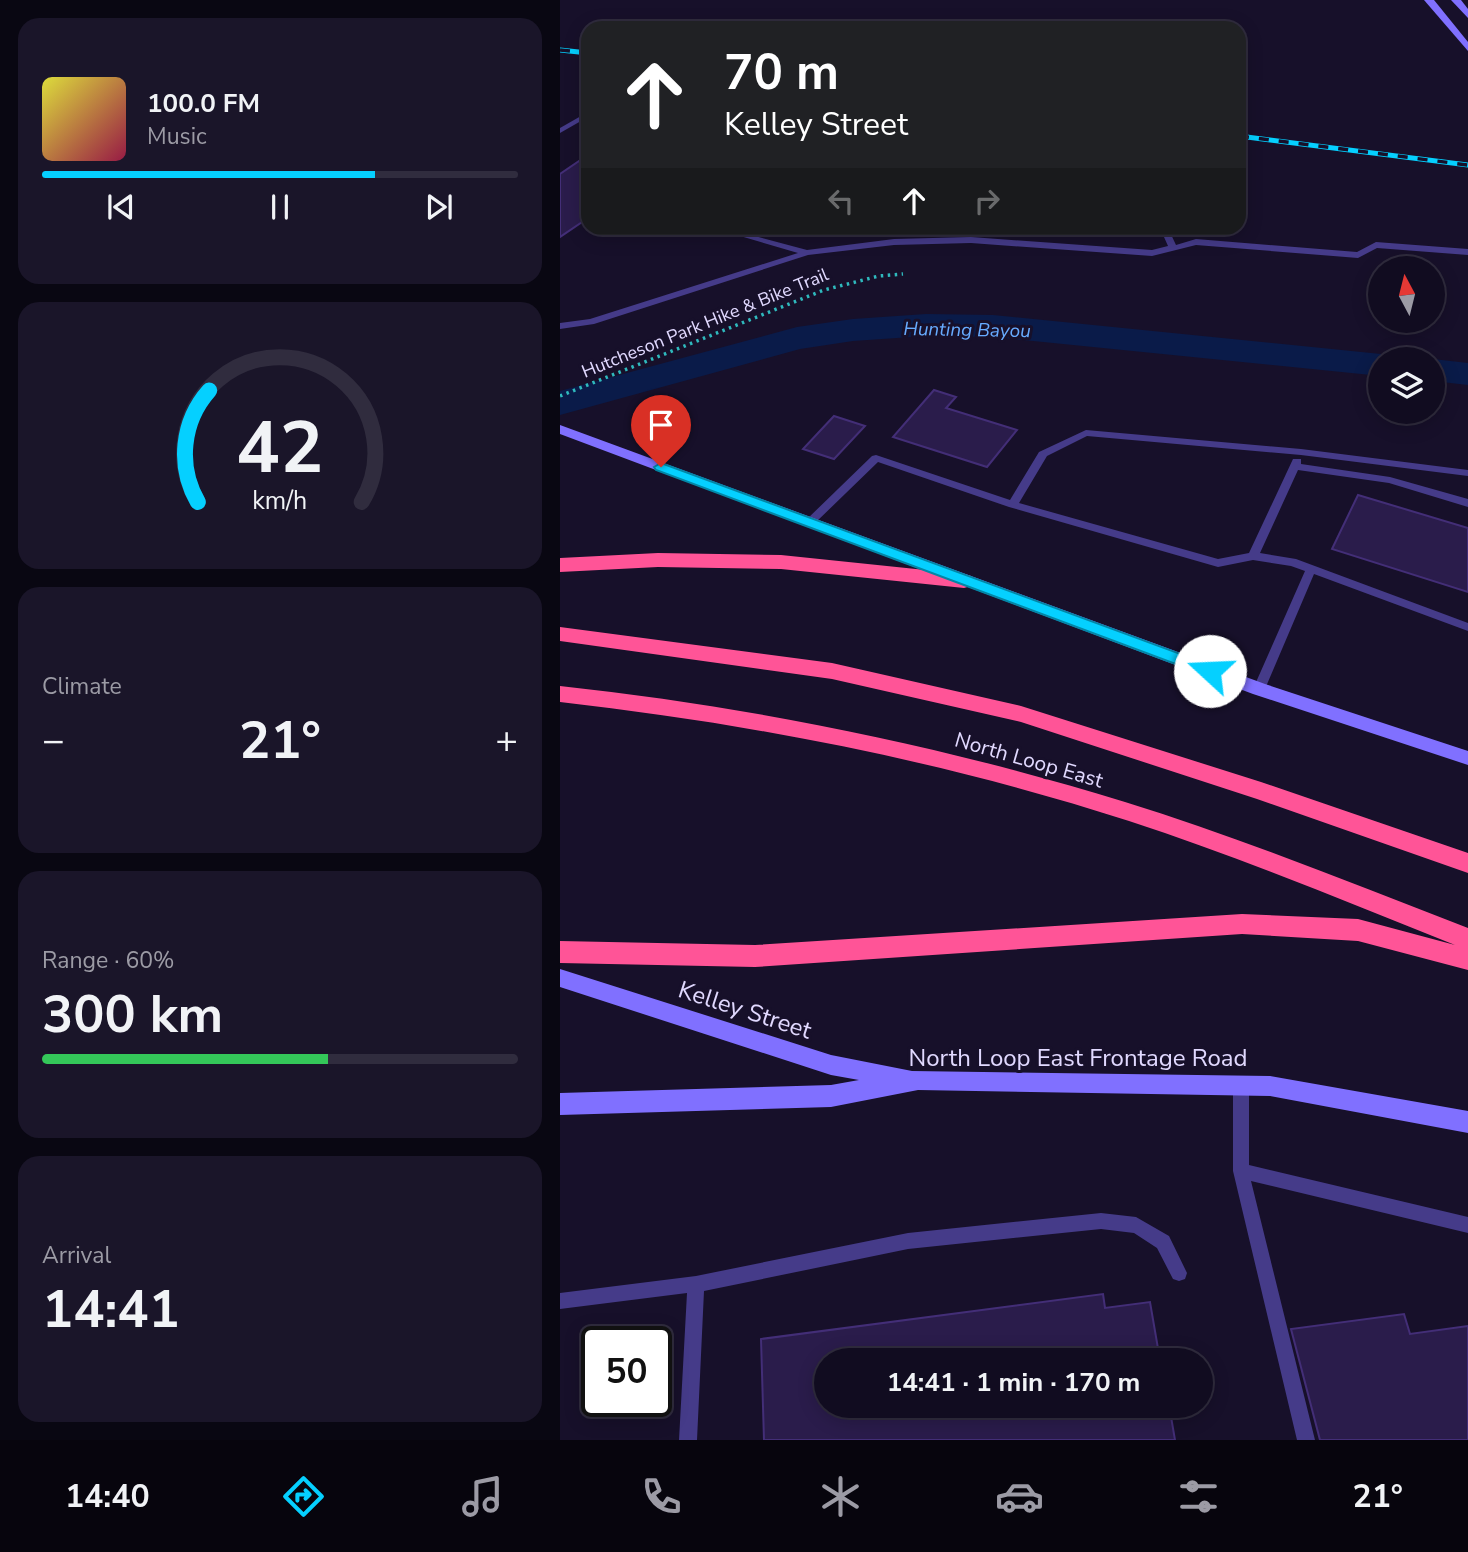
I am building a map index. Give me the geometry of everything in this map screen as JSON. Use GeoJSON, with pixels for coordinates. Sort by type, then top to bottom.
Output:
{"type":"FeatureCollection","features":[{"type":"Feature","properties":{"kind":"highway"},"geometry":{"type":"LineString","coordinates":[[560,565],[658,560],[780,562],[964,581]]}},
{"type":"Feature","properties":{"kind":"highway","name":"North Loop East"},"geometry":{"type":"LineString","coordinates":[[560,634],[832,671],[1021,715],[1261,790],[1468,863]]}},
{"type":"Feature","properties":{"kind":"highway","name":"North Loop East"},"geometry":{"type":"LineString","coordinates":[[560,694],[633,701],[817,731],[1004,775],[1205,838],[1468,939]]}},
{"type":"Feature","properties":{"kind":"highway"},"geometry":{"type":"LineString","coordinates":[[560,952],[755,956],[1242,924],[1358,930],[1468,960]]}},
{"type":"Feature","properties":{"kind":"main road"},"geometry":{"type":"LineString","coordinates":[[1429,0],[1468,48]]}},
{"type":"Feature","properties":{"kind":"main road"},"geometry":{"type":"LineString","coordinates":[[1456,1],[1468,15]]}},
{"type":"Feature","properties":{"kind":"main road"},"geometry":{"type":"LineString","coordinates":[[561,430],[1259,689],[1468,758]]}},
{"type":"Feature","properties":{"kind":"main road","name":"Kelley Street"},"geometry":{"type":"LineString","coordinates":[[560,978],[831,1065],[918,1080]]}},
{"type":"Feature","properties":{"kind":"main road","name":"North Loop East Frontage Road"},"geometry":{"type":"LineString","coordinates":[[560,1104],[831,1096],[918,1080],[1241,1085],[1270,1086],[1468,1122]]}},
{"type":"Feature","properties":{"kind":"lane"},"geometry":{"type":"LineString","coordinates":[[560,131],[581,118]]}},
{"type":"Feature","properties":{"kind":"lane"},"geometry":{"type":"LineString","coordinates":[[742,235],[807,253]]}},
{"type":"Feature","properties":{"kind":"lane"},"geometry":{"type":"LineString","coordinates":[[1167,235],[1173,248]]}},
{"type":"Feature","properties":{"kind":"lane"},"geometry":{"type":"LineString","coordinates":[[560,326],[591,322],[807,253],[894,242],[971,240],[1152,253],[1196,242],[1358,255],[1376,245],[1468,252]]}},
{"type":"Feature","properties":{"kind":"lane"},"geometry":{"type":"LineString","coordinates":[[1013,505],[1043,454],[1086,433],[1301,452],[1468,473]]}},
{"type":"Feature","properties":{"kind":"lane"},"geometry":{"type":"LineString","coordinates":[[1253,556],[1301,452]]}},
{"type":"Feature","properties":{"kind":"lane"},"geometry":{"type":"LineString","coordinates":[[809,523],[876,458],[1013,505],[1218,563],[1253,556],[1292,562],[1468,627]]}},
{"type":"Feature","properties":{"kind":"lane"},"geometry":{"type":"LineString","coordinates":[[1295,467],[1390,480],[1468,503]]}},
{"type":"Feature","properties":{"kind":"lane"},"geometry":{"type":"LineString","coordinates":[[1259,689],[1311,569]]}},
{"type":"Feature","properties":{"kind":"lane"},"geometry":{"type":"LineString","coordinates":[[1241,1085],[1241,1171],[1306,1440]]}},
{"type":"Feature","properties":{"kind":"lane"},"geometry":{"type":"LineString","coordinates":[[1241,1171],[1468,1225]]}},
{"type":"Feature","properties":{"kind":"lane"},"geometry":{"type":"LineString","coordinates":[[560,1301],[696,1284],[908,1241],[1101,1221],[1136,1225],[1163,1242],[1179,1273]]}},
{"type":"Feature","properties":{"kind":"lane"},"geometry":{"type":"LineString","coordinates":[[688,1440],[696,1284]]}},
{"type":"Feature","properties":{"kind":"path","name":"Hutcheson Park Hike & Bike Trail"},"geometry":{"type":"LineString","coordinates":[[560,396],[824,290],[870,278],[903,274]]}},
{"type":"Feature","properties":{"kind":"building"},"geometry":{"type":"Polygon","coordinates":[[[581,160],[581,223],[560,237],[560,174],[581,160]]]}},
{"type":"Feature","properties":{"kind":"building"},"geometry":{"type":"Polygon","coordinates":[[[934,390],[956,397],[946,408],[1017,430],[987,467],[893,437],[934,390]]]}},
{"type":"Feature","properties":{"kind":"building"},"geometry":{"type":"Polygon","coordinates":[[[834,416],[865,426],[834,459],[803,449],[834,416]]]}},
{"type":"Feature","properties":{"kind":"building"},"geometry":{"type":"Polygon","coordinates":[[[1358,495],[1468,528],[1468,592],[1332,549],[1358,495]]]}},
{"type":"Feature","properties":{"kind":"building"},"geometry":{"type":"Polygon","coordinates":[[[1103,1294],[1105,1308],[1150,1302],[1158,1348],[814,1348],[814,1418],[1171,1418],[1175,1440],[764,1440],[761,1339],[1103,1294]]]}},
{"type":"Feature","properties":{"kind":"building"},"geometry":{"type":"Polygon","coordinates":[[[1404,1314],[1410,1334],[1468,1326],[1468,1440],[1320,1440],[1291,1329],[1404,1314]]]}},
{"type":"Feature","properties":{"kind":"waterway","name":"Hunting Bayou"},"geometry":{"type":"LineString","coordinates":[[560,403],[797,338],[853,330],[926,325],[993,326],[1368,364]]}},
{"type":"Feature","properties":{"kind":"waterway","name":"Hunting Bayou"},"geometry":{"type":"LineString","coordinates":[[1445,371],[1468,374]]}},
{"type":"Feature","properties":{"kind":"railway"},"geometry":{"type":"LineString","coordinates":[[560,50],[581,52]]}},
{"type":"Feature","properties":{"kind":"railway"},"geometry":{"type":"LineString","coordinates":[[1246,137],[1468,165]]}},
{"type":"Feature","properties":{"kind":"route"},"geometry":{"type":"LineString","coordinates":[[661,467],[1210,671]]}}]}
